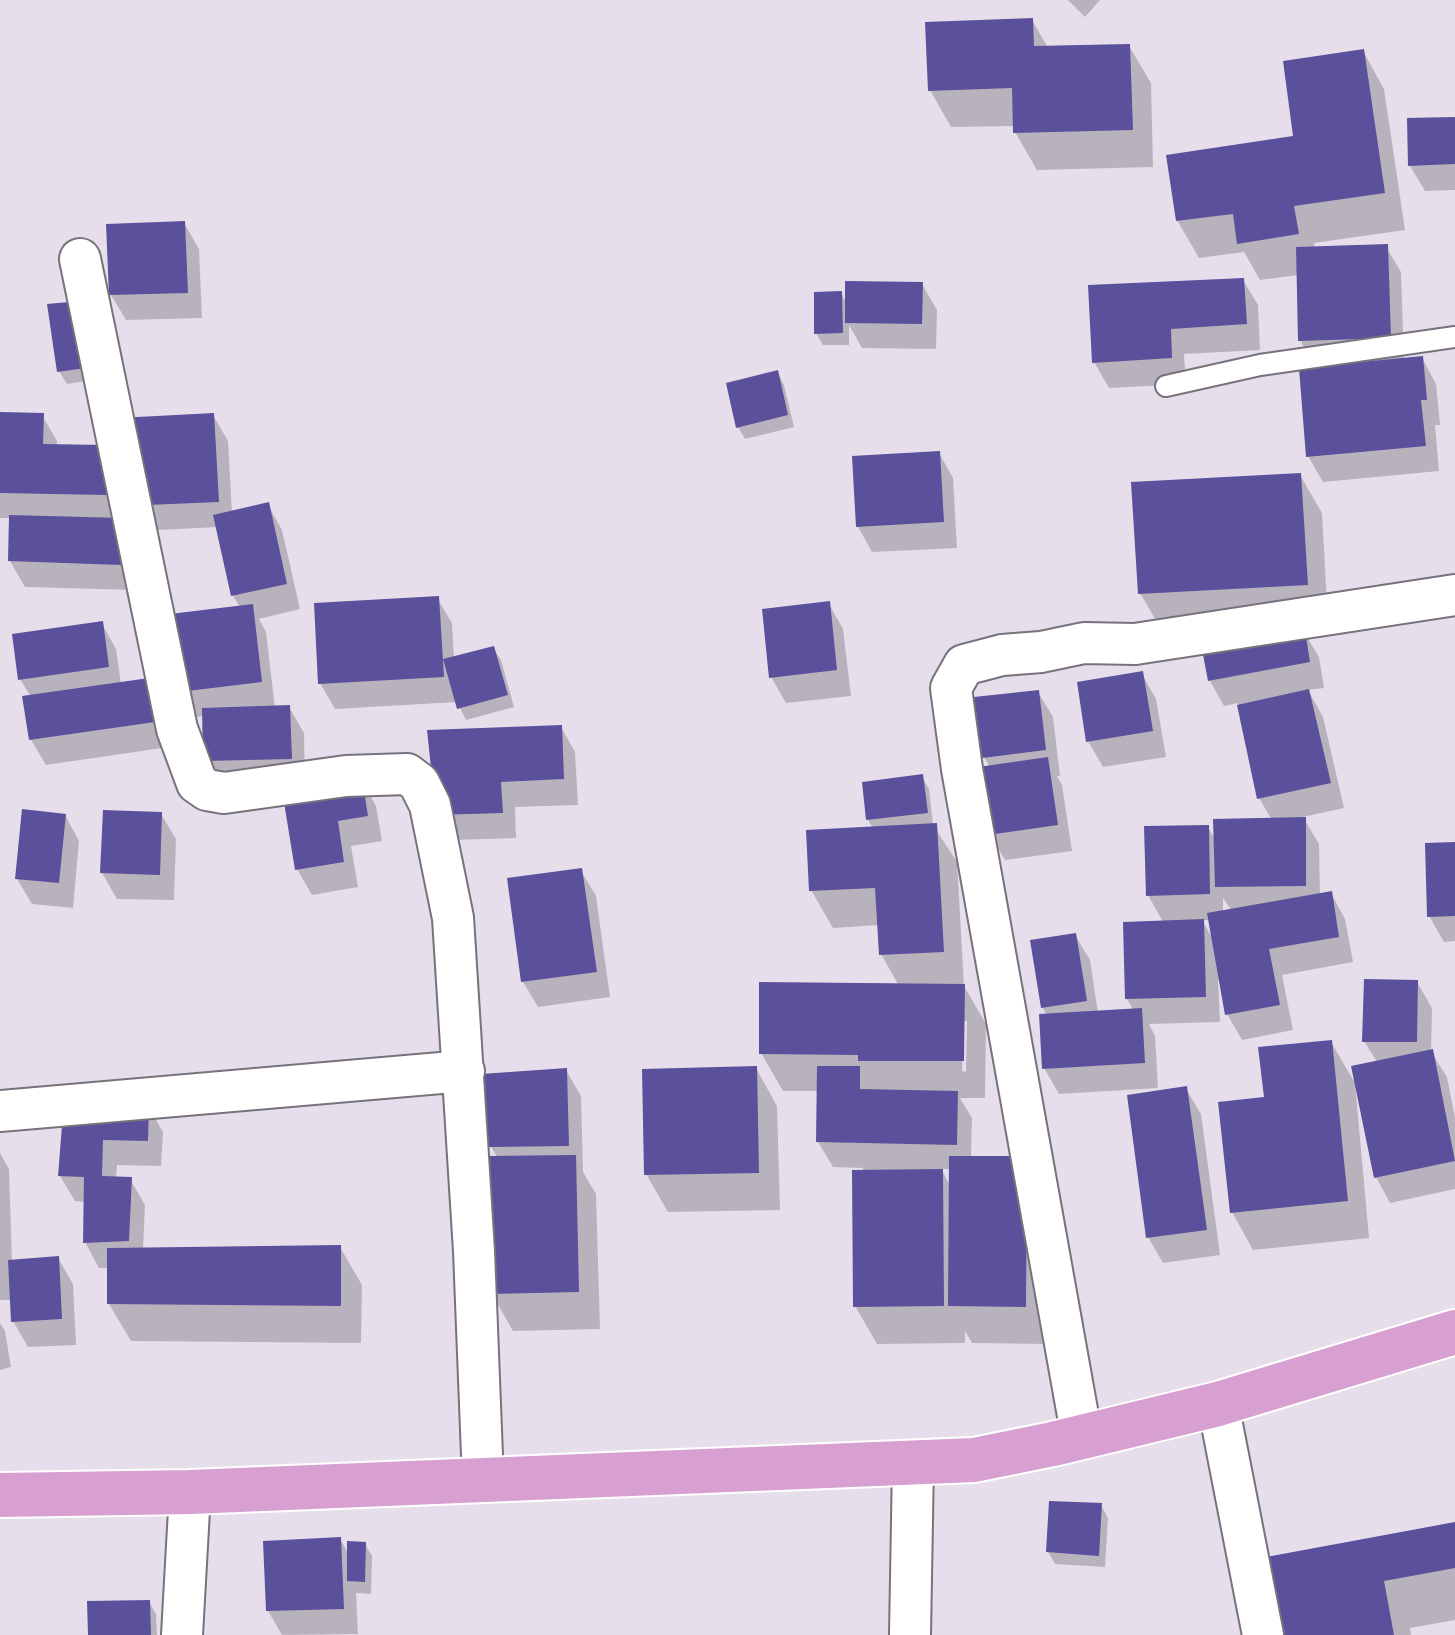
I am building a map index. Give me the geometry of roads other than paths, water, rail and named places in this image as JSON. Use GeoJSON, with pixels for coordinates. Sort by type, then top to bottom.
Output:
{"type":"FeatureCollection","features":[{"type":"Feature","properties":{"kind":"main road"},"geometry":{"type":"LineString","coordinates":[[0,1495],[190,1492],[974,1460],[1082,1438],[1218,1404],[1455,1332]]}},
{"type":"Feature","properties":{"kind":"street"},"geometry":{"type":"LineString","coordinates":[[80,259],[177,729],[197,783],[207,790],[224,793],[364,774],[407,774],[419,783],[430,805],[453,918],[464,1071],[483,1481]]}},
{"type":"Feature","properties":{"kind":"street"},"geometry":{"type":"LineString","coordinates":[[1082,1438],[962,769],[951,688],[964,665],[1002,655],[1041,652],[1084,643],[1135,644],[1455,595]]}},
{"type":"Feature","properties":{"kind":"street"},"geometry":{"type":"LineString","coordinates":[[0,1111],[464,1071]]}},
{"type":"Feature","properties":{"kind":"street"},"geometry":{"type":"LineString","coordinates":[[1218,1404],[1263,1635]]}},
{"type":"Feature","properties":{"kind":"street"},"geometry":{"type":"LineString","coordinates":[[910,1635],[913,1463]]}},
{"type":"Feature","properties":{"kind":"street"},"geometry":{"type":"LineString","coordinates":[[182,1635],[190,1492]]}},
{"type":"Feature","properties":{"kind":"lane"},"geometry":{"type":"LineString","coordinates":[[1166,386],[1260,365],[1455,337]]}}]}
